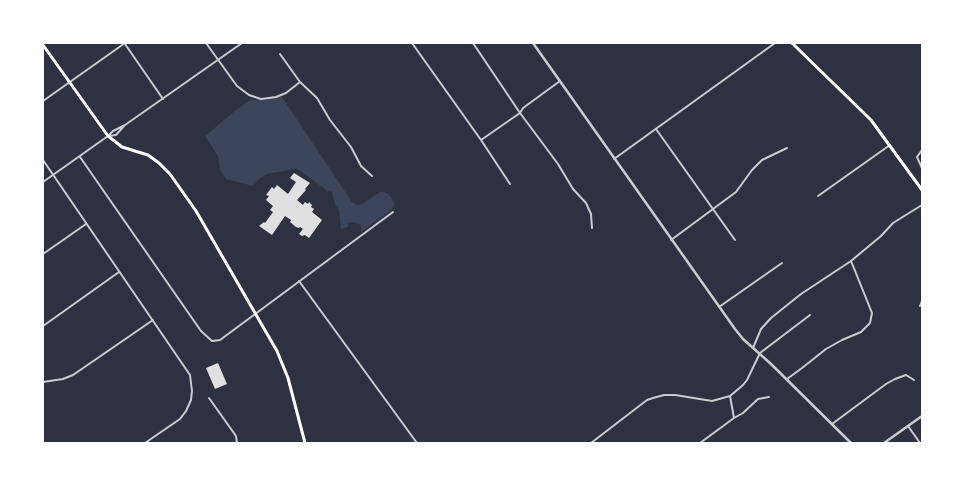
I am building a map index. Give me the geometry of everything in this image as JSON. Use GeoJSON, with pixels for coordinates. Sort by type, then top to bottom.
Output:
{"type":"FeatureCollection","features":[{"type":"Feature","properties":{"kind":"main road"},"geometry":{"type":"LineString","coordinates":[[792,43],[871,120],[922,190]]}},
{"type":"Feature","properties":{"kind":"main road"},"geometry":{"type":"LineString","coordinates":[[43,45],[108,136],[122,147],[145,154],[154,159],[168,171],[207,229],[272,342],[282,364],[294,399],[305,443]]}},
{"type":"Feature","properties":{"kind":"street"},"geometry":{"type":"LineString","coordinates":[[43,101],[125,43],[163,99]]}},
{"type":"Feature","properties":{"kind":"street"},"geometry":{"type":"LineString","coordinates":[[206,43],[237,86],[255,98],[267,99],[279,96],[300,82]]}},
{"type":"Feature","properties":{"kind":"street"},"geometry":{"type":"LineString","coordinates":[[43,182],[113,131],[125,125],[242,43]]}},
{"type":"Feature","properties":{"kind":"street"},"geometry":{"type":"LineString","coordinates":[[412,43],[481,140],[510,184]]}},
{"type":"Feature","properties":{"kind":"street"},"geometry":{"type":"LineString","coordinates":[[473,43],[520,113],[558,164],[573,189],[586,204],[591,214],[592,228]]}},
{"type":"Feature","properties":{"kind":"street"},"geometry":{"type":"LineString","coordinates":[[533,43],[671,240],[743,339],[787,378],[851,443]]}},
{"type":"Feature","properties":{"kind":"street"},"geometry":{"type":"LineString","coordinates":[[614,159],[775,43]]}},
{"type":"Feature","properties":{"kind":"street"},"geometry":{"type":"LineString","coordinates":[[280,54],[300,82],[317,98],[330,120],[351,147],[362,166],[372,176]]}},
{"type":"Feature","properties":{"kind":"street"},"geometry":{"type":"LineString","coordinates":[[481,140],[520,113],[523,108],[560,82]]}},
{"type":"Feature","properties":{"kind":"street"},"geometry":{"type":"LineString","coordinates":[[108,136],[116,135],[125,125]]}},
{"type":"Feature","properties":{"kind":"street"},"geometry":{"type":"LineString","coordinates":[[656,129],[735,240]]}},
{"type":"Feature","properties":{"kind":"street"},"geometry":{"type":"LineString","coordinates":[[818,196],[890,145]]}},
{"type":"Feature","properties":{"kind":"street"},"geometry":{"type":"LineString","coordinates":[[671,240],[736,192],[752,170],[762,160],[787,148]]}},
{"type":"Feature","properties":{"kind":"street"},"geometry":{"type":"LineString","coordinates":[[922,150],[917,157],[922,168]]}},
{"type":"Feature","properties":{"kind":"street"},"geometry":{"type":"LineString","coordinates":[[80,156],[201,331],[212,341],[220,340],[393,212]]}},
{"type":"Feature","properties":{"kind":"street"},"geometry":{"type":"LineString","coordinates":[[43,160],[153,320],[188,372],[191,379],[191,400],[186,411],[180,419],[145,443]]}},
{"type":"Feature","properties":{"kind":"street"},"geometry":{"type":"LineString","coordinates":[[753,348],[761,329],[771,318],[801,294],[851,261],[881,236],[893,223],[922,205]]}},
{"type":"Feature","properties":{"kind":"street"},"geometry":{"type":"LineString","coordinates":[[43,254],[86,224]]}},
{"type":"Feature","properties":{"kind":"street"},"geometry":{"type":"LineString","coordinates":[[787,378],[826,349],[861,332],[870,323],[872,313],[851,261]]}},
{"type":"Feature","properties":{"kind":"street"},"geometry":{"type":"LineString","coordinates":[[719,307],[782,263]]}},
{"type":"Feature","properties":{"kind":"street"},"geometry":{"type":"LineString","coordinates":[[43,326],[119,272]]}},
{"type":"Feature","properties":{"kind":"street"},"geometry":{"type":"LineString","coordinates":[[299,281],[417,443]]}},
{"type":"Feature","properties":{"kind":"street"},"geometry":{"type":"LineString","coordinates":[[920,306],[922,301]]}},
{"type":"Feature","properties":{"kind":"street"},"geometry":{"type":"LineString","coordinates":[[590,443],[647,400],[664,395],[675,395],[712,402],[730,396],[747,380],[760,353],[810,315]]}},
{"type":"Feature","properties":{"kind":"street"},"geometry":{"type":"LineString","coordinates":[[43,382],[62,379],[73,375],[153,320]]}},
{"type":"Feature","properties":{"kind":"street"},"geometry":{"type":"LineString","coordinates":[[832,424],[895,379],[906,375],[914,380]]}},
{"type":"Feature","properties":{"kind":"street"},"geometry":{"type":"LineString","coordinates":[[730,396],[734,418]]}},
{"type":"Feature","properties":{"kind":"street"},"geometry":{"type":"LineString","coordinates":[[700,443],[743,413],[758,400],[769,397]]}},
{"type":"Feature","properties":{"kind":"street"},"geometry":{"type":"LineString","coordinates":[[209,398],[236,436],[237,442]]}},
{"type":"Feature","properties":{"kind":"street"},"geometry":{"type":"LineString","coordinates":[[884,443],[922,416]]}},
{"type":"Feature","properties":{"kind":"street"},"geometry":{"type":"LineString","coordinates":[[908,426],[920,443]]}},
{"type":"Feature","properties":{"kind":"shaded area"},"geometry":{"type":"Polygon","coordinates":[[[282,97],[352,202],[357,205],[362,204],[380,192],[384,192],[389,194],[395,204],[391,210],[361,232],[361,225],[353,222],[348,223],[348,227],[341,229],[339,210],[335,205],[332,192],[327,192],[299,170],[295,169],[267,174],[260,178],[253,186],[226,179],[220,170],[218,156],[205,136],[237,109],[251,100],[282,97]]]}},
{"type":"Feature","properties":{"kind":"building"},"geometry":{"type":"Polygon","coordinates":[[[294,173],[310,183],[297,200],[303,205],[305,202],[308,204],[309,202],[312,205],[311,207],[314,209],[312,212],[322,220],[309,238],[305,235],[302,236],[299,234],[303,229],[296,227],[290,222],[291,220],[285,216],[272,235],[259,226],[264,222],[265,223],[273,212],[270,210],[273,206],[266,200],[269,196],[266,195],[272,187],[274,189],[277,185],[288,194],[296,182],[290,178],[294,173]]]}},
{"type":"Feature","properties":{"kind":"building"},"geometry":{"type":"Polygon","coordinates":[[[218,363],[227,384],[215,389],[206,368],[218,363]]]}}]}
